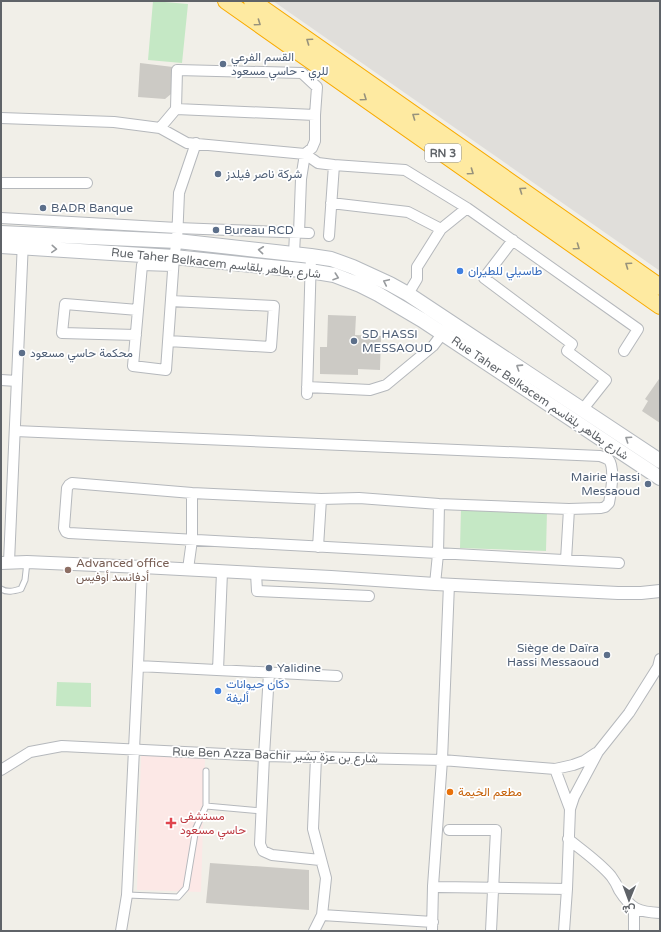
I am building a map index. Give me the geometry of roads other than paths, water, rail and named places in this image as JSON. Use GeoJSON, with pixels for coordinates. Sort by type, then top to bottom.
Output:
{"type":"FeatureCollection","features":[{"type":"Feature","properties":{"kind":"highway","name":"RN 3"},"geometry":{"type":"LineString","coordinates":[[226,1],[660,306]]}},
{"type":"Feature","properties":{"kind":"highway","name":"RN 3"},"geometry":{"type":"LineString","coordinates":[[252,1],[660,287]]}},
{"type":"Feature","properties":{"kind":"main road","name":"Rue Taher Belkacem شارع بطاهر بلقاسم"},"geometry":{"type":"LineString","coordinates":[[1,233],[23,241],[173,261],[310,271],[334,276],[372,291],[447,328],[583,409],[660,461]]}},
{"type":"Feature","properties":{"kind":"main road","name":"Rue Taher Belkacem شارع بطاهر بلقاسم"},"geometry":{"type":"LineString","coordinates":[[1,246],[23,241],[177,235],[331,259],[353,267],[408,294],[447,328],[660,478]]}},
{"type":"Feature","properties":{"kind":"street"},"geometry":{"type":"LineString","coordinates":[[160,128],[176,109],[177,70],[302,73],[317,87],[315,141],[312,148],[305,154],[301,178],[301,233],[294,254]]}},
{"type":"Feature","properties":{"kind":"street"},"geometry":{"type":"LineString","coordinates":[[176,109],[315,115]]}},
{"type":"Feature","properties":{"kind":"street"},"geometry":{"type":"LineString","coordinates":[[1,118],[114,122],[160,128],[187,143],[305,154],[318,163],[334,165],[405,170],[467,208],[638,329],[624,351]]}},
{"type":"Feature","properties":{"kind":"street"},"geometry":{"type":"LineString","coordinates":[[173,261],[142,265],[133,366],[166,370],[179,193],[196,144]]}},
{"type":"Feature","properties":{"kind":"street"},"geometry":{"type":"LineString","coordinates":[[329,236],[334,165]]}},
{"type":"Feature","properties":{"kind":"street"},"geometry":{"type":"LineString","coordinates":[[1,183],[87,183]]}},
{"type":"Feature","properties":{"kind":"street"},"geometry":{"type":"LineString","coordinates":[[331,203],[408,212],[442,229]]}},
{"type":"Feature","properties":{"kind":"street"},"geometry":{"type":"LineString","coordinates":[[408,294],[417,279],[417,267],[442,229],[467,208]]}},
{"type":"Feature","properties":{"kind":"street"},"geometry":{"type":"LineString","coordinates":[[1,218],[177,235],[301,233]]}},
{"type":"Feature","properties":{"kind":"street"},"geometry":{"type":"LineString","coordinates":[[513,240],[484,278],[572,344],[567,351],[606,380],[583,409]]}},
{"type":"Feature","properties":{"kind":"street"},"geometry":{"type":"LineString","coordinates":[[23,241],[15,431],[5,562],[188,569],[618,594],[660,591]]}},
{"type":"Feature","properties":{"kind":"street"},"geometry":{"type":"LineString","coordinates":[[311,256],[307,391],[370,390],[386,385],[433,346],[447,328]]}},
{"type":"Feature","properties":{"kind":"street"},"geometry":{"type":"LineString","coordinates":[[168,341],[271,346],[274,306],[171,301]]}},
{"type":"Feature","properties":{"kind":"street"},"geometry":{"type":"LineString","coordinates":[[136,335],[62,333],[65,304],[138,310]]}},
{"type":"Feature","properties":{"kind":"street"},"geometry":{"type":"LineString","coordinates":[[1,380],[17,380]]}},
{"type":"Feature","properties":{"kind":"street"},"geometry":{"type":"LineString","coordinates":[[15,431],[600,456],[609,460],[612,471],[609,503],[601,508],[569,509],[439,504],[360,498],[321,499],[192,493],[72,484],[67,488],[64,528],[66,532],[69,533],[619,563]]}},
{"type":"Feature","properties":{"kind":"street"},"geometry":{"type":"LineString","coordinates":[[188,569],[192,540],[192,493]]}},
{"type":"Feature","properties":{"kind":"street"},"geometry":{"type":"LineString","coordinates":[[318,547],[321,499]]}},
{"type":"Feature","properties":{"kind":"street"},"geometry":{"type":"LineString","coordinates":[[435,584],[438,554],[439,504]]}},
{"type":"Feature","properties":{"kind":"street"},"geometry":{"type":"LineString","coordinates":[[566,560],[569,509]]}},
{"type":"Feature","properties":{"kind":"street"},"geometry":{"type":"LineString","coordinates":[[121,931],[127,895],[142,567]]}},
{"type":"Feature","properties":{"kind":"street"},"geometry":{"type":"LineString","coordinates":[[218,670],[222,572]]}},
{"type":"Feature","properties":{"kind":"street"},"geometry":{"type":"LineString","coordinates":[[256,573],[257,591],[369,596]]}},
{"type":"Feature","properties":{"kind":"street"},"geometry":{"type":"LineString","coordinates":[[331,577],[332,594]]}},
{"type":"Feature","properties":{"kind":"street"},"geometry":{"type":"LineString","coordinates":[[322,915],[432,926],[433,886],[442,760],[449,584]]}},
{"type":"Feature","properties":{"kind":"street"},"geometry":{"type":"LineString","coordinates":[[564,931],[570,809],[574,797],[598,752],[629,713],[658,667],[660,658]]}},
{"type":"Feature","properties":{"kind":"street"},"geometry":{"type":"LineString","coordinates":[[138,666],[337,676]]}},
{"type":"Feature","properties":{"kind":"street"},"geometry":{"type":"LineString","coordinates":[[269,673],[260,844],[263,851],[272,855],[320,860]]}},
{"type":"Feature","properties":{"kind":"street","name":"Rue Ben Azza Bachir شارع بن عزة بشير"},"geometry":{"type":"LineString","coordinates":[[1,770],[30,752],[62,746],[264,756],[442,760],[555,769],[584,761],[598,752]]}},
{"type":"Feature","properties":{"kind":"street"},"geometry":{"type":"LineString","coordinates":[[314,931],[322,915],[326,878],[313,829],[316,757]]}},
{"type":"Feature","properties":{"kind":"street"},"geometry":{"type":"LineString","coordinates":[[555,769],[570,809]]}},
{"type":"Feature","properties":{"kind":"street"},"geometry":{"type":"LineString","coordinates":[[449,830],[496,830],[491,931]]}},
{"type":"Feature","properties":{"kind":"street"},"geometry":{"type":"LineString","coordinates":[[568,839],[612,877],[625,900],[634,907],[644,911],[660,913]]}},
{"type":"Feature","properties":{"kind":"street"},"geometry":{"type":"LineString","coordinates":[[438,887],[567,889]]}},
{"type":"Feature","properties":{"kind":"street"},"geometry":{"type":"LineString","coordinates":[[634,907],[634,931]]}},
{"type":"Feature","properties":{"kind":"lane"},"geometry":{"type":"LineString","coordinates":[[1,589],[11,592],[21,589],[25,580],[27,562]]}},
{"type":"Feature","properties":{"kind":"lane"},"geometry":{"type":"LineString","coordinates":[[127,895],[178,897],[186,888],[196,828],[206,806],[206,770]]}},
{"type":"Feature","properties":{"kind":"lane"},"geometry":{"type":"LineString","coordinates":[[206,806],[261,811]]}},
{"type":"Feature","properties":{"kind":"place","name":"القسم الفرعي للري - حاسي مسعود"},"geometry":{"type":"Point","coordinates":[223,64]}},
{"type":"Feature","properties":{"kind":"place","name":"شركة ناصر فيلدز"},"geometry":{"type":"Point","coordinates":[218,174]}},
{"type":"Feature","properties":{"kind":"place","name":"BADR Banque"},"geometry":{"type":"Point","coordinates":[43,208]}},
{"type":"Feature","properties":{"kind":"place","name":"Bureau RCD"},"geometry":{"type":"Point","coordinates":[216,230]}},
{"type":"Feature","properties":{"kind":"place","name":"طاسيلي للطيران"},"geometry":{"type":"Point","coordinates":[460,271]}},
{"type":"Feature","properties":{"kind":"place","name":"SD HASSI MESSAOUD"},"geometry":{"type":"Point","coordinates":[354,341]}},
{"type":"Feature","properties":{"kind":"place","name":"محكمة حاسي مسعود"},"geometry":{"type":"Point","coordinates":[22,353]}},
{"type":"Feature","properties":{"kind":"place","name":"Mairie Hassi Messaoud"},"geometry":{"type":"Point","coordinates":[648,484]}},
{"type":"Feature","properties":{"kind":"place","name":"Advanced office أدفانسد أوفيس"},"geometry":{"type":"Point","coordinates":[68,570]}},
{"type":"Feature","properties":{"kind":"place","name":"Siège de Daïra Hassi Messaoud"},"geometry":{"type":"Point","coordinates":[607,655]}},
{"type":"Feature","properties":{"kind":"place","name":"Yalidine"},"geometry":{"type":"Point","coordinates":[269,668]}},
{"type":"Feature","properties":{"kind":"place","name":"دكان حيوانات أليفة"},"geometry":{"type":"Point","coordinates":[218,691]}},
{"type":"Feature","properties":{"kind":"place","name":"مطعم الخيمة"},"geometry":{"type":"Point","coordinates":[450,792]}},
{"type":"Feature","properties":{"kind":"place","name":"مستشفى حاسي مسعود"},"geometry":{"type":"Point","coordinates":[171,823]}}]}
